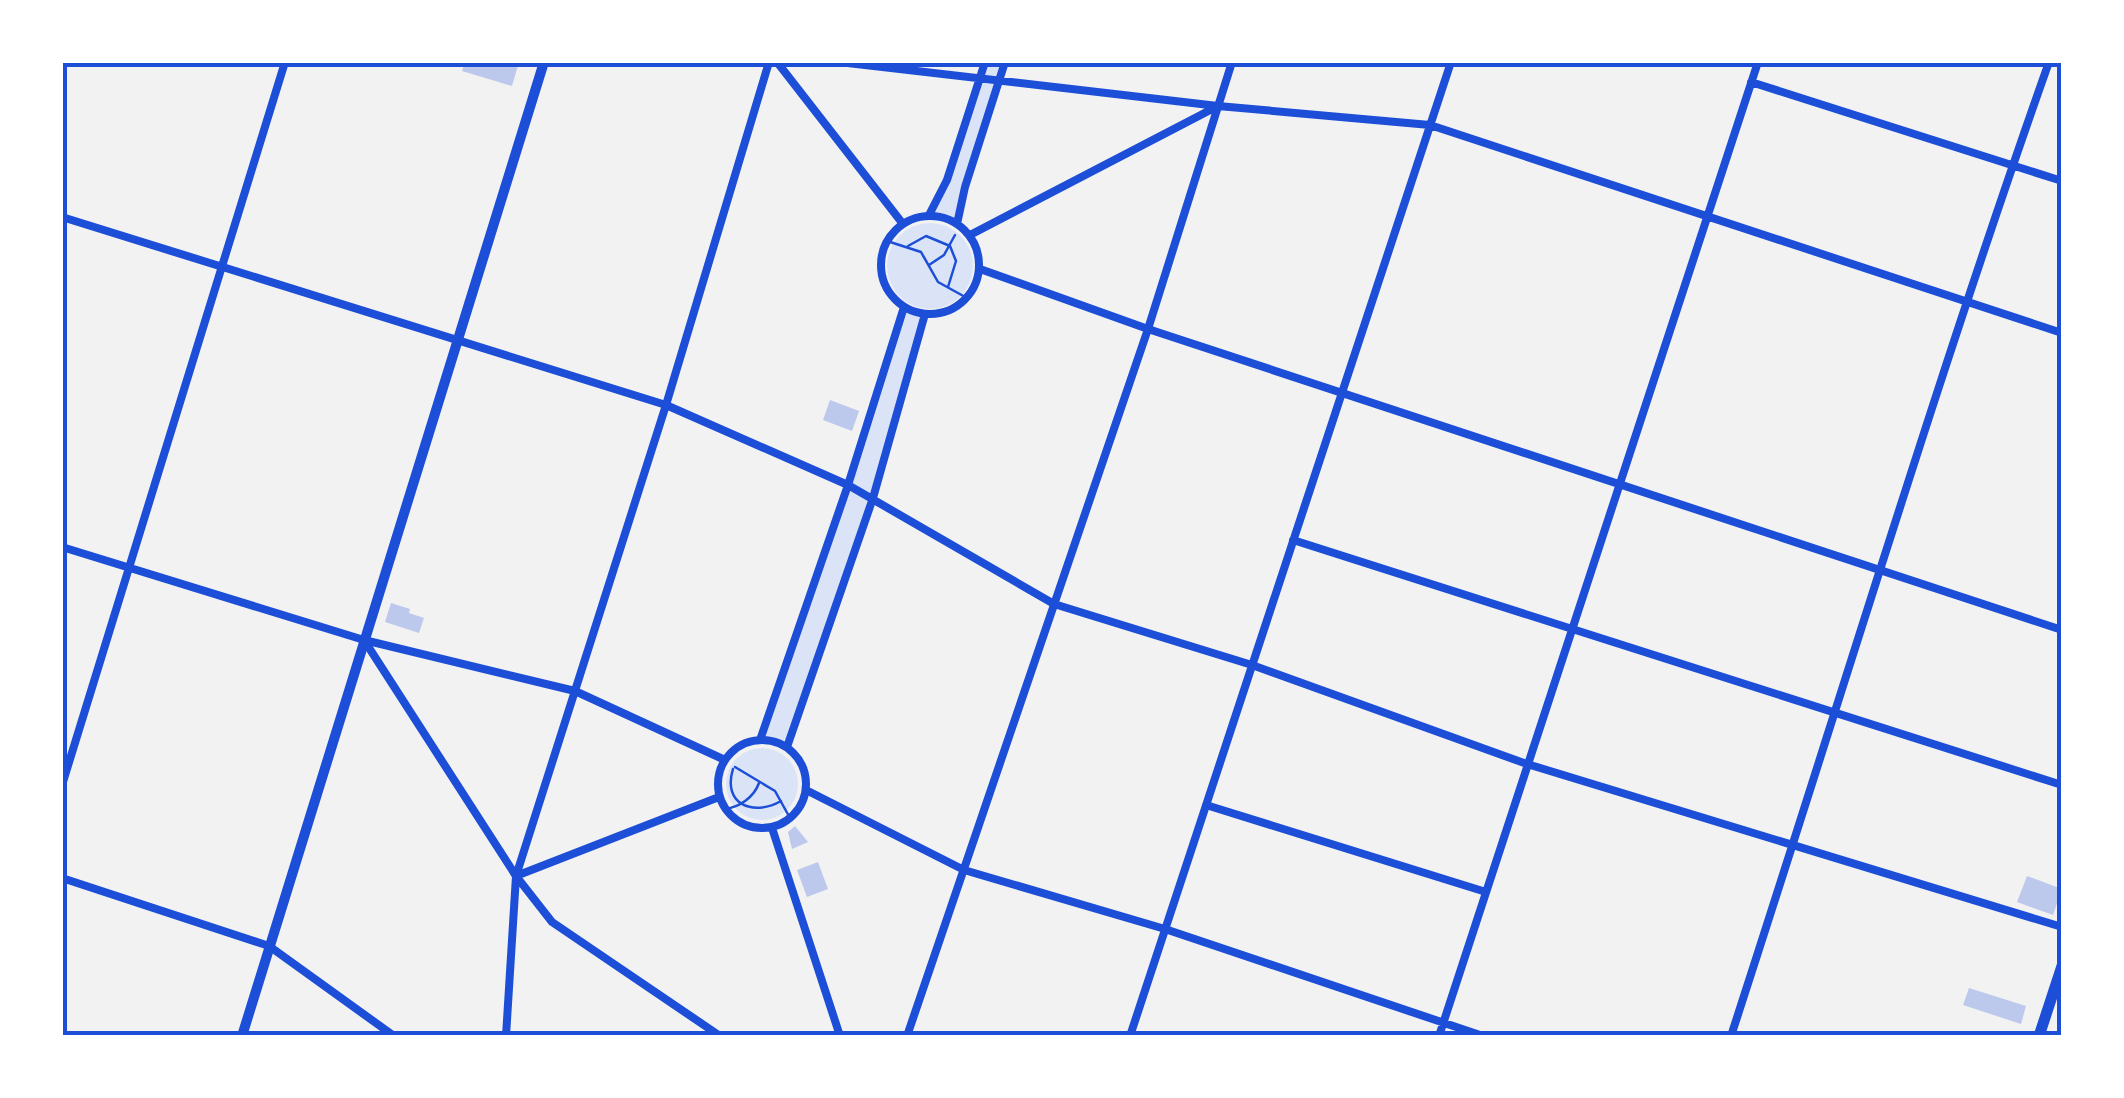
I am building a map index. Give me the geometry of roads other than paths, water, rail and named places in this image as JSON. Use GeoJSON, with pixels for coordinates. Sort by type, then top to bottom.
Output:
{"type":"FeatureCollection","features":[{"type":"Feature","properties":{"kind":"main road"},"geometry":{"type":"LineString","coordinates":[[2039,1036],[2062,966]]}},
{"type":"Feature","properties":{"kind":"street"},"geometry":{"type":"LineString","coordinates":[[62,785],[285,62]]}},
{"type":"Feature","properties":{"kind":"street"},"geometry":{"type":"LineString","coordinates":[[242,1036],[544,62]]}},
{"type":"Feature","properties":{"kind":"street"},"geometry":{"type":"LineString","coordinates":[[506,1036],[516,876],[666,405],[769,62]]}},
{"type":"Feature","properties":{"kind":"street"},"geometry":{"type":"LineString","coordinates":[[777,62],[903,224]]}},
{"type":"Feature","properties":{"kind":"street"},"geometry":{"type":"LineString","coordinates":[[838,62],[1218,106],[1430,125],[2062,333]]}},
{"type":"Feature","properties":{"kind":"street"},"geometry":{"type":"LineString","coordinates":[[929,215],[946,180],[984,62]]}},
{"type":"Feature","properties":{"kind":"street"},"geometry":{"type":"LineString","coordinates":[[958,224],[965,187],[1005,62]]}},
{"type":"Feature","properties":{"kind":"street"},"geometry":{"type":"LineString","coordinates":[[907,1036],[1148,329],[1232,62]]}},
{"type":"Feature","properties":{"kind":"street"},"geometry":{"type":"LineString","coordinates":[[1130,1036],[1450,62]]}},
{"type":"Feature","properties":{"kind":"street"},"geometry":{"type":"LineString","coordinates":[[1439,1036],[1758,62]]}},
{"type":"Feature","properties":{"kind":"street"},"geometry":{"type":"LineString","coordinates":[[1731,1036],[2048,62]]}},
{"type":"Feature","properties":{"kind":"street"},"geometry":{"type":"LineString","coordinates":[[1751,82],[2062,181]]}},
{"type":"Feature","properties":{"kind":"street"},"geometry":{"type":"LineString","coordinates":[[970,236],[1218,106]]}},
{"type":"Feature","properties":{"kind":"street"},"geometry":{"type":"LineString","coordinates":[[929,215],[958,224],[970,236],[980,257],[976,284],[968,298],[940,314],[904,307],[884,283],[880,268],[887,241],[903,224],[929,215]]}},
{"type":"Feature","properties":{"kind":"street"},"geometry":{"type":"LineString","coordinates":[[62,218],[666,405],[848,484],[1054,604],[1252,665],[1528,764],[2062,928]]}},
{"type":"Feature","properties":{"kind":"street"},"geometry":{"type":"LineString","coordinates":[[980,269],[1148,329],[2062,630]]}},
{"type":"Feature","properties":{"kind":"street"},"geometry":{"type":"LineString","coordinates":[[760,740],[904,307]]}},
{"type":"Feature","properties":{"kind":"street"},"geometry":{"type":"LineString","coordinates":[[787,748],[873,498],[925,314]]}},
{"type":"Feature","properties":{"kind":"street"},"geometry":{"type":"LineString","coordinates":[[1293,540],[2062,785]]}},
{"type":"Feature","properties":{"kind":"street"},"geometry":{"type":"LineString","coordinates":[[62,546],[364,640],[575,691],[725,760]]}},
{"type":"Feature","properties":{"kind":"street"},"geometry":{"type":"LineString","coordinates":[[364,640],[516,876],[552,922],[720,1036]]}},
{"type":"Feature","properties":{"kind":"street"},"geometry":{"type":"LineString","coordinates":[[760,740],[787,748],[802,766],[806,790],[802,803],[790,818],[772,828],[746,826],[725,809],[719,797],[718,784],[725,760],[734,750],[760,740]]}},
{"type":"Feature","properties":{"kind":"street"},"geometry":{"type":"LineString","coordinates":[[806,790],[964,870],[1165,929],[1483,1036]]}},
{"type":"Feature","properties":{"kind":"street"},"geometry":{"type":"LineString","coordinates":[[516,876],[719,797]]}},
{"type":"Feature","properties":{"kind":"street"},"geometry":{"type":"LineString","coordinates":[[1206,805],[1486,892]]}},
{"type":"Feature","properties":{"kind":"street"},"geometry":{"type":"LineString","coordinates":[[772,828],[840,1036]]}},
{"type":"Feature","properties":{"kind":"street"},"geometry":{"type":"LineString","coordinates":[[62,878],[269,946],[394,1036]]}}]}
